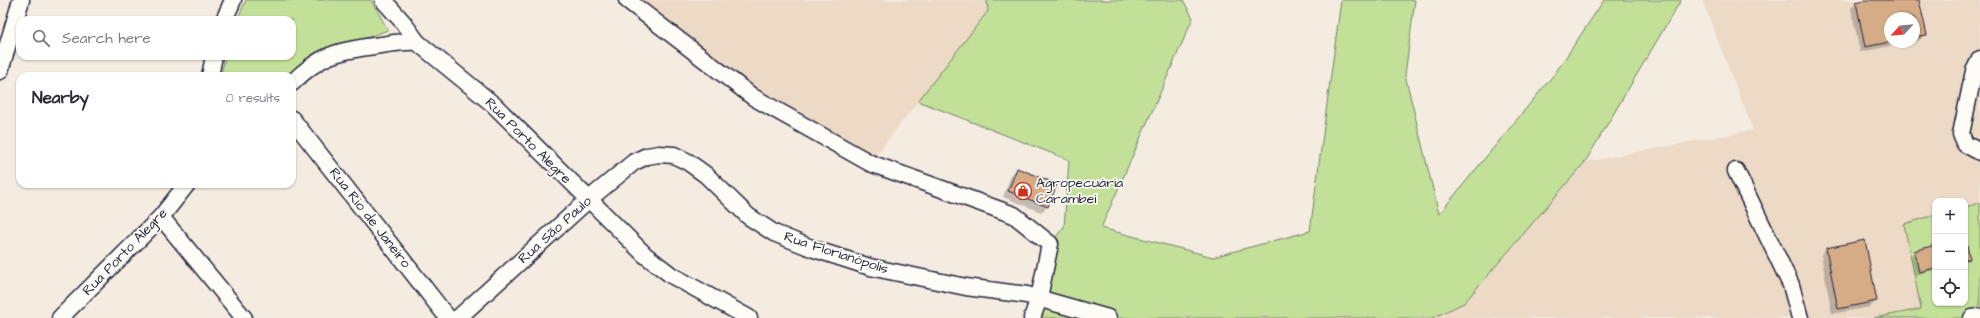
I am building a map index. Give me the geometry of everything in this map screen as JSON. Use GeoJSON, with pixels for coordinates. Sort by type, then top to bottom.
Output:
{"type":"FeatureCollection","features":[{"type":"Feature","properties":{"kind":"street"},"geometry":{"type":"LineString","coordinates":[[17,16],[22,0]]}},
{"type":"Feature","properties":{"kind":"street"},"geometry":{"type":"LineString","coordinates":[[226,16],[233,0]]}},
{"type":"Feature","properties":{"kind":"street","name":"Rua Porto Alegre"},"geometry":{"type":"LineString","coordinates":[[382,0],[402,21],[417,42],[494,105],[645,256],[671,274],[748,318]]}},
{"type":"Feature","properties":{"kind":"street"},"geometry":{"type":"LineString","coordinates":[[627,0],[753,97],[870,163],[1014,215],[1050,244],[1039,298],[1032,318]]}},
{"type":"Feature","properties":{"kind":"street"},"geometry":{"type":"LineString","coordinates":[[0,71],[16,19]]}},
{"type":"Feature","properties":{"kind":"street"},"geometry":{"type":"LineString","coordinates":[[296,80],[314,64],[337,52],[353,48],[405,41],[417,42]]}},
{"type":"Feature","properties":{"kind":"street"},"geometry":{"type":"LineString","coordinates":[[1980,59],[1974,71],[1961,134],[1966,144],[1980,152]]}},
{"type":"Feature","properties":{"kind":"street"},"geometry":{"type":"LineString","coordinates":[[211,72],[213,60]]}},
{"type":"Feature","properties":{"kind":"street","name":"Rua Rio de Janeiro"},"geometry":{"type":"LineString","coordinates":[[296,124],[448,318]]}},
{"type":"Feature","properties":{"kind":"street","name":"Rua Florianópolis"},"geometry":{"type":"LineString","coordinates":[[659,154],[674,155],[688,162],[706,175],[748,216],[774,233],[814,249],[870,267],[966,287],[1039,298],[1108,318]]}},
{"type":"Feature","properties":{"kind":"street","name":"Rua São Paulo"},"geometry":{"type":"LineString","coordinates":[[458,318],[588,200],[634,162],[647,156],[659,154]]}},
{"type":"Feature","properties":{"kind":"street"},"geometry":{"type":"LineString","coordinates":[[1736,171],[1791,286],[1800,318]]}},
{"type":"Feature","properties":{"kind":"street","name":"Rua Porto Alegre"},"geometry":{"type":"LineString","coordinates":[[60,318],[161,217],[184,188]]}},
{"type":"Feature","properties":{"kind":"street"},"geometry":{"type":"LineString","coordinates":[[161,217],[244,318]]}},
{"type":"Feature","properties":{"kind":"street"},"geometry":{"type":"LineString","coordinates":[[1972,318],[1980,317]]}},
{"type":"Feature","properties":{"kind":"shaded area"},"geometry":{"type":"Polygon","coordinates":[[[627,0],[987,0],[988,11],[870,163],[753,97],[627,0]]]}},
{"type":"Feature","properties":{"kind":"shaded area"},"geometry":{"type":"Polygon","coordinates":[[[1702,0],[1980,0],[1980,203],[1968,206],[1968,198],[1932,198],[1932,216],[1904,224],[1922,309],[1874,318],[1432,318],[1464,303],[1585,162],[1753,130],[1702,0]]]}},
{"type":"Feature","properties":{"kind":"green space"},"geometry":{"type":"Polygon","coordinates":[[[246,0],[371,0],[388,30],[350,44],[296,74],[296,72],[221,72],[225,60],[296,60],[296,16],[239,16],[246,0]]]}},
{"type":"Feature","properties":{"kind":"green space"},"geometry":{"type":"Polygon","coordinates":[[[987,0],[1183,0],[1193,18],[1101,228],[1213,257],[1310,231],[1341,0],[1415,0],[1405,75],[1439,214],[1556,72],[1604,0],[1681,0],[1585,162],[1464,303],[1432,318],[1035,318],[1050,244],[1064,227],[1069,160],[918,101],[988,11],[987,0]]]}},
{"type":"Feature","properties":{"kind":"green space"},"geometry":{"type":"Polygon","coordinates":[[[1980,203],[1980,318],[1874,318],[1921,309],[1904,224],[1932,216],[1932,306],[1968,306],[1968,206],[1980,203]]]}},
{"type":"Feature","properties":{"kind":"building"},"geometry":{"type":"Polygon","coordinates":[[[1865,0],[1919,0],[1927,35],[1920,36],[1920,12],[1884,12],[1884,43],[1865,47],[1856,2],[1865,0]]]}},
{"type":"Feature","properties":{"kind":"building"},"geometry":{"type":"Polygon","coordinates":[[[1017,168],[1057,184],[1048,207],[1008,191],[1017,168]]]}},
{"type":"Feature","properties":{"kind":"building"},"geometry":{"type":"Polygon","coordinates":[[[1865,240],[1877,301],[1838,309],[1826,248],[1865,240]]]}},
{"type":"Feature","properties":{"kind":"building"},"geometry":{"type":"Polygon","coordinates":[[[1932,246],[1932,269],[1919,272],[1914,251],[1932,246]]]}},
{"type":"Feature","properties":{"kind":"place","name":"Agropecuária Carambeí"},"geometry":{"type":"Point","coordinates":[1023,191]}}]}
